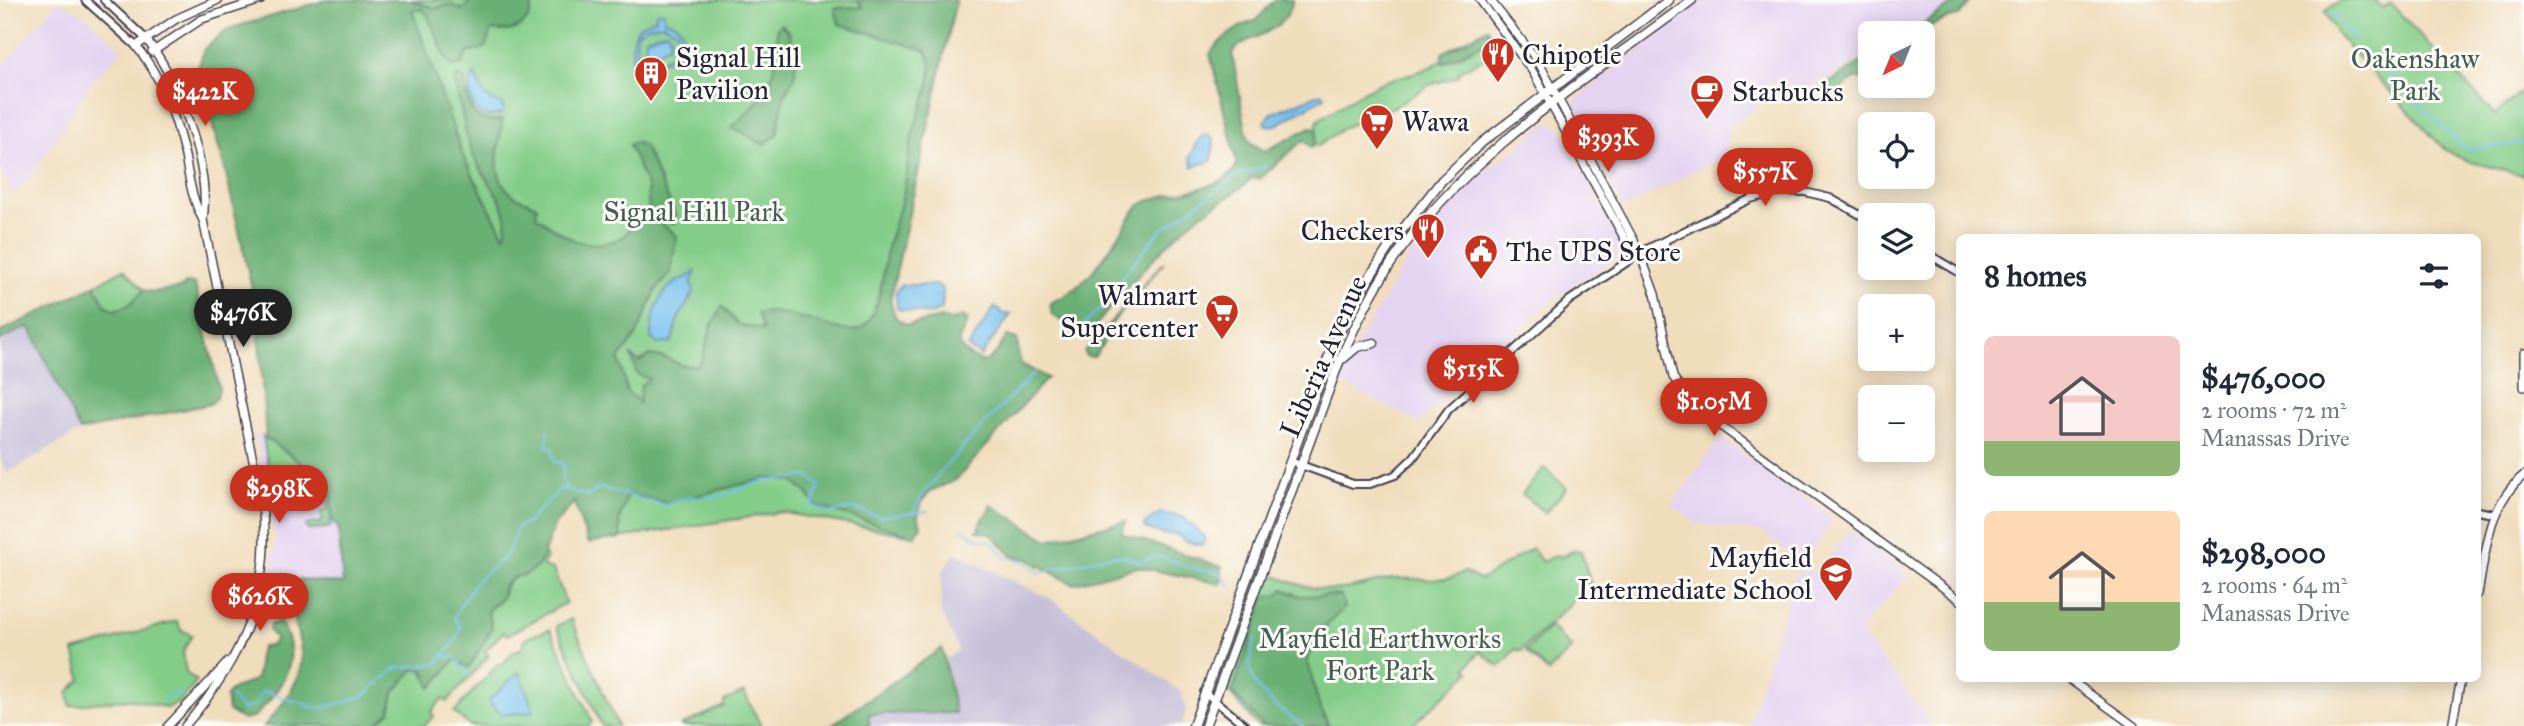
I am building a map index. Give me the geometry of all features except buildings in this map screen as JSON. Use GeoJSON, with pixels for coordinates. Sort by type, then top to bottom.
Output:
{"type":"FeatureCollection","features":[{"type":"Feature","properties":{"kind":"highway","name":"Liberia Avenue"},"geometry":{"type":"LineString","coordinates":[[1193,726],[1341,327],[1391,244],[1422,202],[1461,161],[1669,0]]}},
{"type":"Feature","properties":{"kind":"highway","name":"Liberia Avenue"},"geometry":{"type":"LineString","coordinates":[[1205,726],[1338,365],[1373,292],[1413,233],[1463,178],[1556,103],[1692,0]]}},
{"type":"Feature","properties":{"kind":"highway"},"geometry":{"type":"LineString","coordinates":[[1338,365],[1353,349],[1374,343]]}},
{"type":"Feature","properties":{"kind":"main road"},"geometry":{"type":"LineString","coordinates":[[168,726],[229,660],[243,638],[259,593],[265,533],[261,498],[203,219],[193,195],[173,111],[160,81],[136,46],[191,11],[218,0]]}},
{"type":"Feature","properties":{"kind":"main road"},"geometry":{"type":"LineString","coordinates":[[145,57],[202,19],[261,0]]}},
{"type":"Feature","properties":{"kind":"main road"},"geometry":{"type":"LineString","coordinates":[[1480,0],[1550,92]]}},
{"type":"Feature","properties":{"kind":"main road"},"geometry":{"type":"LineString","coordinates":[[1490,0],[1524,41],[1638,247],[1639,256],[1655,294],[1673,377],[1693,406],[1956,597]]}},
{"type":"Feature","properties":{"kind":"main road"},"geometry":{"type":"LineString","coordinates":[[146,39],[176,86],[186,112],[203,191],[203,219]]}},
{"type":"Feature","properties":{"kind":"main road"},"geometry":{"type":"LineString","coordinates":[[1556,103],[1591,178],[1632,252],[1639,256]]}},
{"type":"Feature","properties":{"kind":"main road"},"geometry":{"type":"LineString","coordinates":[[1591,178],[1594,178],[1615,204]]}},
{"type":"Feature","properties":{"kind":"main road"},"geometry":{"type":"LineString","coordinates":[[2524,353],[2524,387]]}},
{"type":"Feature","properties":{"kind":"main road"},"geometry":{"type":"LineString","coordinates":[[2481,579],[2494,514],[2506,493],[2524,475]]}},
{"type":"Feature","properties":{"kind":"main road"},"geometry":{"type":"LineString","coordinates":[[2506,493],[2524,483]]}},
{"type":"Feature","properties":{"kind":"main road"},"geometry":{"type":"LineString","coordinates":[[185,726],[221,682],[229,660]]}},
{"type":"Feature","properties":{"kind":"main road"},"geometry":{"type":"LineString","coordinates":[[2072,682],[2134,726]]}},
{"type":"Feature","properties":{"kind":"main road"},"geometry":{"type":"LineString","coordinates":[[2452,726],[2460,682]]}},
{"type":"Feature","properties":{"kind":"street"},"geometry":{"type":"LineString","coordinates":[[85,0],[136,46]]}},
{"type":"Feature","properties":{"kind":"street"},"geometry":{"type":"LineString","coordinates":[[104,0],[146,39]]}},
{"type":"Feature","properties":{"kind":"street"},"geometry":{"type":"LineString","coordinates":[[1290,461],[1359,485],[1376,483],[1395,475],[1413,458],[1449,409],[1540,325],[1588,286],[1639,256],[1655,252],[1665,243],[1744,201],[1782,191],[1805,192],[1830,198],[1858,213]]}},
{"type":"Feature","properties":{"kind":"street"},"geometry":{"type":"LineString","coordinates":[[1935,258],[1956,271]]}},
{"type":"Feature","properties":{"kind":"street"},"geometry":{"type":"LineString","coordinates":[[2481,512],[2494,514]]}},
{"type":"Feature","properties":{"kind":"street"},"geometry":{"type":"LineString","coordinates":[[1204,691],[1246,726]]}},
{"type":"Feature","properties":{"kind":"shaded area"},"geometry":{"type":"Polygon","coordinates":[[[59,0],[88,18],[122,50],[90,85],[28,181],[12,194],[0,166],[0,69],[59,0]]]}},
{"type":"Feature","properties":{"kind":"shaded area"},"geometry":{"type":"Polygon","coordinates":[[[1703,0],[1958,0],[1924,21],[1858,21],[1858,61],[1803,92],[1784,81],[1765,83],[1756,96],[1757,107],[1729,127],[1727,154],[1624,208],[1573,112],[1573,102],[1703,0]]]}},
{"type":"Feature","properties":{"kind":"shaded area"},"geometry":{"type":"Polygon","coordinates":[[[1548,122],[1560,128],[1624,250],[1622,256],[1576,283],[1548,304],[1419,423],[1341,383],[1359,340],[1415,247],[1452,202],[1548,122]]]}},
{"type":"Feature","properties":{"kind":"shaded area"},"geometry":{"type":"Polygon","coordinates":[[[26,319],[80,431],[7,473],[0,459],[0,332],[26,319]]]}},
{"type":"Feature","properties":{"kind":"shaded area"},"geometry":{"type":"Polygon","coordinates":[[[255,434],[263,436],[298,461],[331,496],[338,526],[343,584],[297,608],[265,608],[276,539],[255,434]]]}},
{"type":"Feature","properties":{"kind":"shaded area"},"geometry":{"type":"Polygon","coordinates":[[[1721,437],[1831,517],[1830,526],[1802,565],[1763,532],[1697,524],[1672,505],[1721,437]]]}},
{"type":"Feature","properties":{"kind":"shaded area","name":"Mayfield Intermediate School"},"geometry":{"type":"Polygon","coordinates":[[[1849,530],[1909,575],[1859,630],[1934,726],[1748,726],[1797,571],[1818,573],[1849,530]]]}},
{"type":"Feature","properties":{"kind":"shaded area"},"geometry":{"type":"Polygon","coordinates":[[[955,553],[1048,597],[1181,692],[1186,711],[1181,726],[869,726],[869,714],[955,712],[946,659],[959,650],[941,614],[942,572],[955,553]]]}},
{"type":"Feature","properties":{"kind":"green space"},"geometry":{"type":"Polygon","coordinates":[[[327,0],[409,0],[435,8],[450,4],[462,10],[472,0],[532,0],[526,22],[508,31],[492,30],[485,48],[467,53],[462,64],[453,66],[445,56],[427,14],[422,9],[412,10],[463,156],[504,236],[506,216],[503,206],[475,159],[468,140],[454,80],[459,76],[465,80],[469,105],[477,117],[492,121],[503,119],[497,159],[500,178],[512,194],[537,207],[536,216],[563,235],[592,244],[618,239],[629,231],[633,221],[639,219],[656,222],[677,236],[670,274],[656,290],[637,334],[619,359],[627,392],[639,402],[641,385],[649,379],[637,374],[631,355],[639,362],[650,355],[681,365],[697,366],[702,360],[711,327],[722,306],[738,324],[763,330],[757,314],[770,312],[851,331],[860,329],[867,323],[877,304],[889,239],[904,192],[913,133],[928,89],[931,64],[925,50],[839,24],[835,8],[862,7],[857,0],[956,0],[890,301],[896,318],[907,325],[942,318],[954,320],[963,316],[968,320],[958,342],[969,355],[985,362],[996,353],[1007,336],[1017,339],[1020,363],[1047,378],[956,480],[930,491],[921,502],[918,516],[921,526],[915,536],[815,506],[807,493],[792,481],[767,478],[668,503],[628,494],[619,520],[621,538],[588,543],[574,502],[555,524],[539,565],[525,575],[514,577],[504,586],[502,597],[488,610],[492,628],[469,668],[455,660],[431,688],[424,670],[414,669],[394,692],[390,712],[373,726],[264,726],[291,690],[301,665],[302,655],[292,609],[294,588],[300,579],[343,584],[338,526],[333,524],[331,496],[297,460],[266,438],[257,310],[224,165],[197,72],[204,49],[228,29],[327,0]]]}},
{"type":"Feature","properties":{"kind":"green space","name":"Signal Hill Park"},"geometry":{"type":"Polygon","coordinates":[[[367,0],[954,0],[890,301],[915,536],[781,512],[588,543],[526,353],[367,0]]]}},
{"type":"Feature","properties":{"kind":"green space"},"geometry":{"type":"Polygon","coordinates":[[[1274,0],[1293,0],[1281,22],[1232,53],[1246,131],[1250,142],[1265,151],[1311,127],[1317,129],[1315,144],[1311,147],[1303,140],[1260,179],[1252,178],[1190,223],[1149,263],[1087,336],[1082,328],[1069,329],[1067,324],[1052,315],[1050,303],[1083,282],[1138,207],[1160,197],[1207,186],[1231,174],[1237,163],[1210,54],[1230,33],[1256,21],[1274,0]]]}},
{"type":"Feature","properties":{"kind":"green space"},"geometry":{"type":"Polygon","coordinates":[[[1960,0],[1972,0],[1959,16],[1936,25],[1936,21],[1927,21],[1960,0]]]}},
{"type":"Feature","properties":{"kind":"green space","name":"Oakenshaw Park"},"geometry":{"type":"Polygon","coordinates":[[[2340,0],[2374,0],[2383,9],[2390,3],[2495,115],[2524,89],[2524,175],[2466,161],[2444,149],[2338,36],[2325,12],[2340,0]]]}},
{"type":"Feature","properties":{"kind":"green space"},"geometry":{"type":"Polygon","coordinates":[[[781,24],[789,32],[796,61],[794,79],[784,95],[777,135],[764,144],[731,128],[763,95],[768,85],[775,63],[777,29],[781,24]]]}},
{"type":"Feature","properties":{"kind":"green space"},"geometry":{"type":"Polygon","coordinates":[[[1488,28],[1491,39],[1443,63],[1442,53],[1488,28]]]}},
{"type":"Feature","properties":{"kind":"green space"},"geometry":{"type":"Polygon","coordinates":[[[1493,38],[1504,45],[1505,51],[1499,50],[1460,71],[1458,77],[1429,85],[1398,105],[1345,127],[1318,146],[1315,144],[1318,120],[1359,94],[1385,81],[1421,71],[1441,61],[1444,63],[1493,38]]]}},
{"type":"Feature","properties":{"kind":"green space"},"geometry":{"type":"Polygon","coordinates":[[[1858,64],[1858,79],[1832,96],[1821,88],[1858,64]]]}},
{"type":"Feature","properties":{"kind":"green space"},"geometry":{"type":"Polygon","coordinates":[[[635,142],[644,146],[675,214],[674,224],[649,212],[647,186],[629,145],[635,142]]]}},
{"type":"Feature","properties":{"kind":"green space"},"geometry":{"type":"Polygon","coordinates":[[[1164,262],[1109,327],[1103,344],[1094,357],[1086,356],[1084,352],[1164,262]]]}},
{"type":"Feature","properties":{"kind":"green space"},"geometry":{"type":"Polygon","coordinates":[[[124,269],[144,290],[129,305],[115,310],[105,305],[95,285],[124,269]]]}},
{"type":"Feature","properties":{"kind":"green space"},"geometry":{"type":"Polygon","coordinates":[[[186,283],[195,284],[219,389],[216,399],[210,404],[80,431],[29,326],[0,340],[0,332],[95,285],[105,305],[115,310],[129,305],[144,290],[152,292],[182,288],[186,283]]]}},
{"type":"Feature","properties":{"kind":"green space"},"geometry":{"type":"Polygon","coordinates":[[[263,436],[297,460],[331,496],[330,527],[308,530],[306,525],[323,522],[321,511],[328,509],[325,495],[318,496],[315,485],[299,488],[296,473],[270,479],[263,436]]]}},
{"type":"Feature","properties":{"kind":"green space"},"geometry":{"type":"Polygon","coordinates":[[[1544,468],[1567,488],[1545,513],[1522,494],[1544,468]]]}},
{"type":"Feature","properties":{"kind":"green space"},"geometry":{"type":"Polygon","coordinates":[[[991,505],[1048,540],[1126,521],[1121,533],[1222,567],[1221,584],[1138,567],[1073,584],[1027,559],[1013,556],[990,533],[977,531],[991,505]]]}},
{"type":"Feature","properties":{"kind":"green space","name":"Mayfield Earthworks Fort Park"},"geometry":{"type":"Polygon","coordinates":[[[1532,548],[1542,562],[1574,550],[1581,551],[1591,584],[1521,651],[1516,649],[1499,667],[1480,651],[1466,668],[1470,672],[1411,726],[1258,726],[1226,689],[1271,574],[1306,586],[1333,590],[1401,578],[1446,579],[1464,572],[1480,580],[1532,548]]]}},
{"type":"Feature","properties":{"kind":"green space"},"geometry":{"type":"Polygon","coordinates":[[[544,552],[547,558],[543,563],[545,568],[553,569],[566,603],[507,635],[503,632],[485,651],[489,656],[447,702],[442,699],[431,712],[434,716],[424,726],[373,726],[390,712],[394,692],[414,669],[421,667],[431,688],[487,612],[501,599],[507,584],[533,569],[544,552]]]}},
{"type":"Feature","properties":{"kind":"green space"},"geometry":{"type":"Polygon","coordinates":[[[1284,589],[1300,596],[1341,595],[1344,608],[1327,625],[1307,658],[1318,703],[1329,726],[1264,726],[1232,693],[1265,597],[1278,595],[1284,589]]]}},
{"type":"Feature","properties":{"kind":"green space"},"geometry":{"type":"Polygon","coordinates":[[[571,619],[618,726],[602,726],[556,626],[571,619]]]}},
{"type":"Feature","properties":{"kind":"green space"},"geometry":{"type":"Polygon","coordinates":[[[177,621],[181,630],[192,635],[183,651],[186,673],[197,681],[181,701],[168,708],[129,699],[70,706],[68,692],[81,679],[74,651],[177,621]]]}},
{"type":"Feature","properties":{"kind":"green space"},"geometry":{"type":"Polygon","coordinates":[[[279,621],[287,634],[290,647],[286,672],[264,707],[254,717],[244,720],[228,711],[226,696],[257,677],[262,647],[272,645],[276,638],[269,631],[270,625],[279,621]]]}},
{"type":"Feature","properties":{"kind":"green space"},"geometry":{"type":"Polygon","coordinates":[[[1550,626],[1572,648],[1548,672],[1526,651],[1550,626]]]}},
{"type":"Feature","properties":{"kind":"green space"},"geometry":{"type":"Polygon","coordinates":[[[550,629],[592,721],[590,726],[470,726],[454,712],[498,664],[501,666],[513,652],[524,647],[524,639],[550,629]]]}},
{"type":"Feature","properties":{"kind":"green space"},"geometry":{"type":"Polygon","coordinates":[[[942,648],[955,713],[869,714],[869,726],[830,726],[942,648]]]}},
{"type":"Feature","properties":{"kind":"green space"},"geometry":{"type":"Polygon","coordinates":[[[744,692],[761,726],[680,726],[724,706],[724,701],[744,692]]]}},
{"type":"Feature","properties":{"kind":"water"},"geometry":{"type":"Polygon","coordinates":[[[656,12],[664,12],[664,20],[677,25],[682,31],[684,44],[673,58],[644,68],[632,58],[633,38],[638,28],[656,19],[656,12]],[[663,24],[648,26],[637,33],[636,57],[642,63],[663,59],[677,45],[677,31],[663,24]]]}},
{"type":"Feature","properties":{"kind":"water"},"geometry":{"type":"Polygon","coordinates":[[[666,31],[671,36],[669,45],[650,55],[645,53],[646,38],[666,31]]]}},
{"type":"Feature","properties":{"kind":"water"},"geometry":{"type":"Polygon","coordinates":[[[474,74],[486,97],[503,105],[503,113],[485,115],[474,107],[470,91],[474,74]]]}},
{"type":"Feature","properties":{"kind":"water"},"geometry":{"type":"Polygon","coordinates":[[[1322,93],[1325,97],[1276,125],[1267,126],[1264,122],[1272,113],[1322,93]]]}},
{"type":"Feature","properties":{"kind":"water"},"geometry":{"type":"Polygon","coordinates":[[[1207,134],[1214,139],[1212,160],[1193,167],[1190,157],[1200,138],[1207,134]]]}},
{"type":"Feature","properties":{"kind":"water"},"geometry":{"type":"Polygon","coordinates":[[[696,271],[691,283],[694,292],[677,321],[672,342],[658,344],[651,338],[651,332],[659,302],[667,289],[696,271]]]}},
{"type":"Feature","properties":{"kind":"water"},"geometry":{"type":"Polygon","coordinates":[[[901,285],[937,285],[943,289],[942,309],[930,314],[897,309],[896,291],[901,285]]]}},
{"type":"Feature","properties":{"kind":"water"},"geometry":{"type":"Polygon","coordinates":[[[995,307],[1003,314],[1011,314],[981,356],[968,347],[995,307]]]}},
{"type":"Feature","properties":{"kind":"water"},"geometry":{"type":"Polygon","coordinates":[[[1160,513],[1183,517],[1206,538],[1202,545],[1185,541],[1176,534],[1163,534],[1145,528],[1145,523],[1160,513]]]}},
{"type":"Feature","properties":{"kind":"water"},"geometry":{"type":"Polygon","coordinates":[[[519,672],[534,712],[502,715],[488,701],[519,672]]]}},
{"type":"Feature","properties":{"kind":"waterway"},"geometry":{"type":"LineString","coordinates":[[2331,12],[2355,40]]}},
{"type":"Feature","properties":{"kind":"waterway"},"geometry":{"type":"LineString","coordinates":[[2366,52],[2464,148],[2524,143]]}},
{"type":"Feature","properties":{"kind":"waterway"},"geometry":{"type":"LineString","coordinates":[[1079,329],[1106,303],[1116,285],[1160,231],[1237,176],[1265,166]]}},
{"type":"Feature","properties":{"kind":"waterway"},"geometry":{"type":"LineString","coordinates":[[915,512],[920,500],[948,463],[1034,373]]}},
{"type":"Feature","properties":{"kind":"waterway"},"geometry":{"type":"LineString","coordinates":[[549,431],[546,446],[551,447],[554,461],[564,465],[562,477],[566,488]]}},
{"type":"Feature","properties":{"kind":"waterway"},"geometry":{"type":"LineString","coordinates":[[230,696],[243,710],[255,705],[263,691],[317,708],[328,707],[365,695],[396,668],[436,664],[453,645],[461,628],[454,617],[474,583],[507,555],[518,527],[527,523],[561,488],[589,496],[599,487],[664,505],[690,497],[715,498],[759,482],[808,476],[820,486],[812,506],[832,513],[854,508],[879,517],[928,511]]}},
{"type":"Feature","properties":{"kind":"waterway"},"geometry":{"type":"LineString","coordinates":[[962,529],[977,538],[991,541],[1006,557],[1025,562],[1040,573],[1108,556],[1124,556],[1140,562],[1159,556],[1188,567],[1220,573],[1229,585]]}},
{"type":"Feature","properties":{"kind":"waterway"},"geometry":{"type":"LineString","coordinates":[[1255,637],[1250,665],[1255,684],[1278,708],[1303,726]]}},
{"type":"Feature","properties":{"kind":"waterway"},"geometry":{"type":"LineString","coordinates":[[445,656],[455,658],[469,676]]}},
{"type":"Feature","properties":{"kind":"waterway"},"geometry":{"type":"LineString","coordinates":[[164,700],[172,693],[182,694]]}},
{"type":"Feature","properties":{"kind":"place","name":"Chipotle"},"geometry":{"type":"Point","coordinates":[1498,84]}},
{"type":"Feature","properties":{"kind":"place","name":"Signal Hill Pavilion"},"geometry":{"type":"Point","coordinates":[651,103]}},
{"type":"Feature","properties":{"kind":"place","name":"Starbucks"},"geometry":{"type":"Point","coordinates":[1707,121]}},
{"type":"Feature","properties":{"kind":"place","name":"Wawa"},"geometry":{"type":"Point","coordinates":[1377,151]}},
{"type":"Feature","properties":{"kind":"place","name":"Checkers"},"geometry":{"type":"Point","coordinates":[1428,260]}},
{"type":"Feature","properties":{"kind":"place","name":"The UPS Store"},"geometry":{"type":"Point","coordinates":[1481,281]}},
{"type":"Feature","properties":{"kind":"place","name":"Walmart Supercenter"},"geometry":{"type":"Point","coordinates":[1222,341]}},
{"type":"Feature","properties":{"kind":"place","name":"Mayfield Intermediate School"},"geometry":{"type":"Point","coordinates":[1836,603]}}]}
